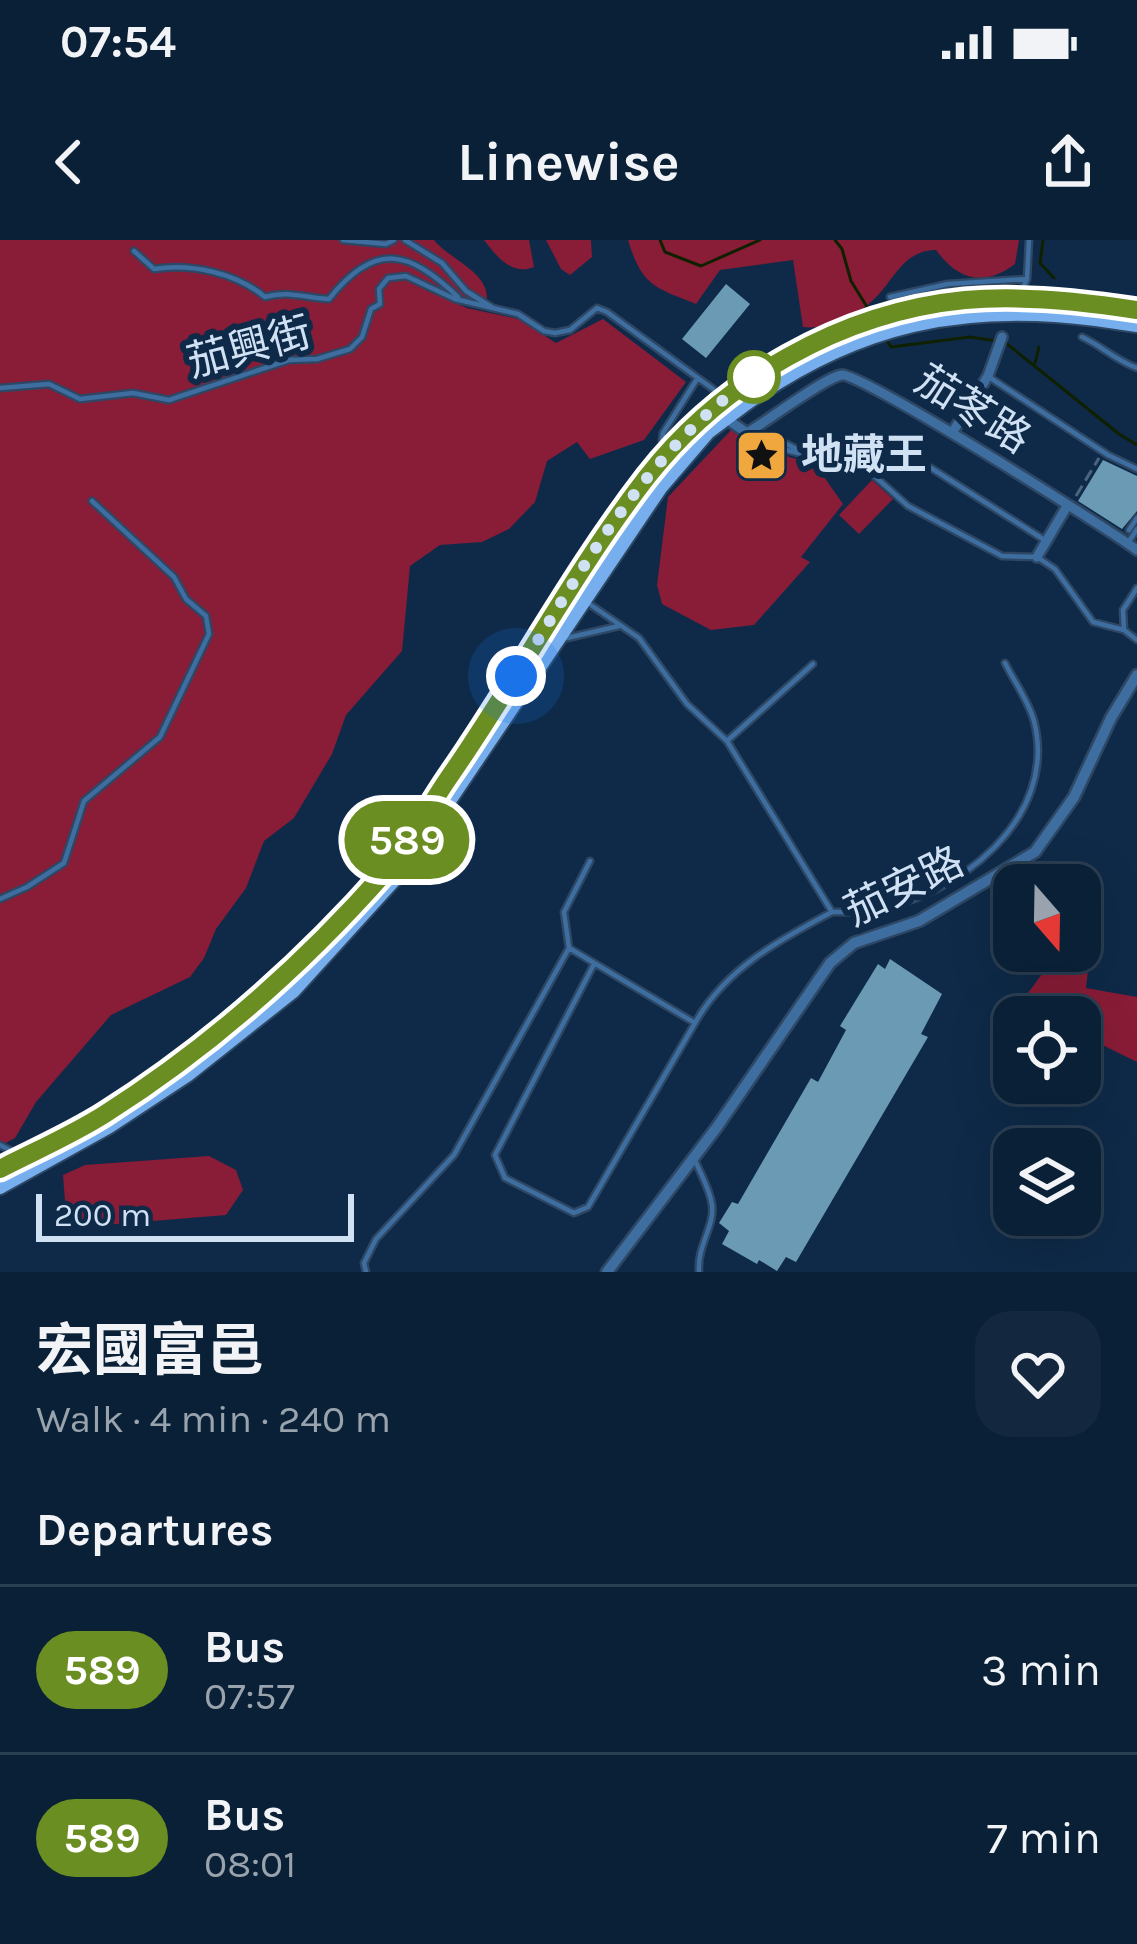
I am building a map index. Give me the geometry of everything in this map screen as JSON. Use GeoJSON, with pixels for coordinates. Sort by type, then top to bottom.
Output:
{"type":"FeatureCollection","features":[{"type":"Feature","properties":{"kind":"main road"},"geometry":{"type":"LineString","coordinates":[[0,1169],[101,1117],[177,1065],[283,976],[389,868],[548,639],[584,600],[660,488],[735,391],[814,344],[881,318],[934,305],[1022,298],[1137,310]]}},
{"type":"Feature","properties":{"kind":"main road"},"geometry":{"type":"LineString","coordinates":[[0,1187],[187,1075],[293,991],[401,872],[548,639],[571,587],[674,445],[719,412],[748,402],[821,356],[877,333],[976,313],[1029,312],[1137,325]]}},
{"type":"Feature","properties":{"kind":"street"},"geometry":{"type":"LineString","coordinates":[[952,433],[988,376],[1001,337]]}},
{"type":"Feature","properties":{"kind":"street","name":"茄苳路"},"geometry":{"type":"LineString","coordinates":[[747,433],[844,374],[952,433],[1133,546]]}},
{"type":"Feature","properties":{"kind":"street"},"geometry":{"type":"LineString","coordinates":[[719,412],[747,433]]}},
{"type":"Feature","properties":{"kind":"street"},"geometry":{"type":"LineString","coordinates":[[1037,557],[1068,507]]}},
{"type":"Feature","properties":{"kind":"street","name":"茄安路"},"geometry":{"type":"LineString","coordinates":[[607,1272],[694,1158],[830,963],[854,943],[919,921],[1035,852],[1074,797],[1137,676]]}},
{"type":"Feature","properties":{"kind":"lane"},"geometry":{"type":"LineString","coordinates":[[343,240],[386,244],[394,240]]}},
{"type":"Feature","properties":{"kind":"lane"},"geometry":{"type":"LineString","coordinates":[[405,240],[442,263],[466,291],[497,311]]}},
{"type":"Feature","properties":{"kind":"lane"},"geometry":{"type":"LineString","coordinates":[[1010,318],[1027,279],[1029,240]]}},
{"type":"Feature","properties":{"kind":"lane"},"geometry":{"type":"LineString","coordinates":[[134,250],[154,269],[178,265],[244,280],[265,297],[283,291],[301,298],[329,299],[342,283],[380,259],[396,256],[417,264],[462,301]]}},
{"type":"Feature","properties":{"kind":"lane","name":"茄興街"},"geometry":{"type":"LineString","coordinates":[[0,388],[49,384],[80,399],[133,393],[169,400],[289,360],[350,350],[362,337],[371,309],[380,304],[379,289],[388,278],[406,276],[462,301],[518,314],[544,332],[570,330],[597,308],[712,388]]}},
{"type":"Feature","properties":{"kind":"lane"},"geometry":{"type":"LineString","coordinates":[[890,297],[948,284],[1027,279]]}},
{"type":"Feature","properties":{"kind":"lane"},"geometry":{"type":"LineString","coordinates":[[1082,337],[1137,368]]}},
{"type":"Feature","properties":{"kind":"lane"},"geometry":{"type":"LineString","coordinates":[[988,376],[1137,469]]}},
{"type":"Feature","properties":{"kind":"lane"},"geometry":{"type":"LineString","coordinates":[[674,445],[662,440],[663,434],[698,378]]}},
{"type":"Feature","properties":{"kind":"lane"},"geometry":{"type":"LineString","coordinates":[[747,433],[771,446],[870,472],[908,506],[1002,556],[1037,557],[1055,569],[1093,622],[1124,630],[1137,640]]}},
{"type":"Feature","properties":{"kind":"lane"},"geometry":{"type":"LineString","coordinates":[[767,435],[810,456]]}},
{"type":"Feature","properties":{"kind":"lane"},"geometry":{"type":"LineString","coordinates":[[931,468],[1046,541]]}},
{"type":"Feature","properties":{"kind":"lane"},"geometry":{"type":"LineString","coordinates":[[0,899],[64,863],[84,801],[160,737],[209,634],[206,616],[185,599],[174,577],[92,501]]}},
{"type":"Feature","properties":{"kind":"lane"},"geometry":{"type":"LineString","coordinates":[[1133,546],[1137,518]]}},
{"type":"Feature","properties":{"kind":"lane"},"geometry":{"type":"LineString","coordinates":[[571,587],[639,638],[687,704],[727,741],[832,912]]}},
{"type":"Feature","properties":{"kind":"lane"},"geometry":{"type":"LineString","coordinates":[[1124,630],[1123,610],[1137,589]]}},
{"type":"Feature","properties":{"kind":"lane"},"geometry":{"type":"LineString","coordinates":[[548,639],[620,626]]}},
{"type":"Feature","properties":{"kind":"lane"},"geometry":{"type":"LineString","coordinates":[[594,963],[495,1155],[505,1178],[574,1213],[588,1208],[708,999],[766,947],[832,912],[871,911],[940,888],[979,862],[1011,831],[1037,783],[1034,721],[1005,663]]}},
{"type":"Feature","properties":{"kind":"lane"},"geometry":{"type":"LineString","coordinates":[[727,741],[813,664]]}},
{"type":"Feature","properties":{"kind":"lane"},"geometry":{"type":"LineString","coordinates":[[366,1272],[364,1263],[376,1239],[454,1155],[569,948],[564,912],[590,861]]}},
{"type":"Feature","properties":{"kind":"lane"},"geometry":{"type":"LineString","coordinates":[[569,948],[695,1023]]}},
{"type":"Feature","properties":{"kind":"lane"},"geometry":{"type":"LineString","coordinates":[[0,1145],[23,1157]]}},
{"type":"Feature","properties":{"kind":"lane"},"geometry":{"type":"LineString","coordinates":[[694,1158],[712,1202],[712,1216],[698,1253],[699,1272]]}},
{"type":"Feature","properties":{"kind":"path"},"geometry":{"type":"LineString","coordinates":[[1068,507],[1103,452]]}},
{"type":"Feature","properties":{"kind":"shaded area"},"geometry":{"type":"Polygon","coordinates":[[[0,240],[434,240],[481,280],[487,298],[476,302],[438,287],[425,290],[467,308],[518,319],[556,343],[603,319],[686,382],[644,440],[590,459],[577,442],[547,461],[535,502],[509,529],[482,542],[440,545],[410,566],[402,651],[346,715],[332,754],[294,818],[264,841],[246,888],[216,929],[204,958],[190,977],[111,1015],[36,1102],[15,1138],[0,1146],[0,240]]]}},
{"type":"Feature","properties":{"kind":"shaded area"},"geometry":{"type":"Polygon","coordinates":[[[484,240],[529,240],[534,267],[512,267],[484,240]]]}},
{"type":"Feature","properties":{"kind":"shaded area"},"geometry":{"type":"Polygon","coordinates":[[[546,240],[591,240],[592,257],[570,275],[561,269],[546,240]]]}},
{"type":"Feature","properties":{"kind":"shaded area"},"geometry":{"type":"Polygon","coordinates":[[[628,240],[1019,240],[1015,264],[981,278],[962,274],[936,250],[924,251],[899,269],[865,307],[839,321],[803,327],[793,260],[720,270],[696,304],[652,283],[628,240]]]}},
{"type":"Feature","properties":{"kind":"shaded area"},"geometry":{"type":"Polygon","coordinates":[[[732,429],[789,457],[815,464],[843,504],[801,557],[810,562],[754,625],[711,630],[662,604],[657,585],[668,497],[732,429]]]}},
{"type":"Feature","properties":{"kind":"shaded area"},"geometry":{"type":"Polygon","coordinates":[[[872,480],[893,499],[859,534],[839,515],[872,480]]]}},
{"type":"Feature","properties":{"kind":"shaded area"},"geometry":{"type":"Polygon","coordinates":[[[1043,972],[1088,972],[1086,988],[1137,997],[1137,1062],[1101,1044],[1101,996],[1026,996],[1043,972]]]}},
{"type":"Feature","properties":{"kind":"shaded area"},"geometry":{"type":"Polygon","coordinates":[[[209,1156],[236,1170],[243,1190],[226,1215],[67,1228],[63,1175],[85,1165],[209,1156]]]}},
{"type":"Feature","properties":{"kind":"building"},"geometry":{"type":"Polygon","coordinates":[[[726,284],[750,304],[706,358],[682,339],[726,284]]]}},
{"type":"Feature","properties":{"kind":"building"},"geometry":{"type":"Polygon","coordinates":[[[1103,460],[1137,476],[1137,511],[1122,529],[1078,501],[1103,460]]]}},
{"type":"Feature","properties":{"kind":"building"},"geometry":{"type":"Polygon","coordinates":[[[890,959],[942,994],[921,1034],[928,1037],[796,1262],[786,1257],[777,1271],[759,1260],[757,1264],[722,1244],[729,1231],[719,1223],[732,1202],[738,1204],[811,1078],[818,1082],[846,1030],[840,1026],[878,964],[885,969],[890,959]]]}},
{"type":"Feature","properties":{"kind":"waterway"},"geometry":{"type":"LineString","coordinates":[[660,240],[665,252],[701,266],[760,240]]}},
{"type":"Feature","properties":{"kind":"waterway"},"geometry":{"type":"LineString","coordinates":[[835,240],[851,281],[872,315]]}},
{"type":"Feature","properties":{"kind":"waterway"},"geometry":{"type":"LineString","coordinates":[[1043,240],[1040,263],[1054,278]]}},
{"type":"Feature","properties":{"kind":"waterway"},"geometry":{"type":"LineString","coordinates":[[886,339],[891,347],[970,337],[997,341]]}},
{"type":"Feature","properties":{"kind":"waterway"},"geometry":{"type":"LineString","coordinates":[[1006,343],[1137,445]]}},
{"type":"Feature","properties":{"kind":"waterway"},"geometry":{"type":"LineString","coordinates":[[1035,363],[1039,347]]}},
{"type":"Feature","properties":{"kind":"bus line","name":"589"},"geometry":{"type":"LineString","coordinates":[[0,1169],[101,1117],[177,1065],[283,976],[389,868],[647,477],[714,406],[792,355],[847,330],[908,311],[1009,298],[1137,310]]}},
{"type":"Feature","properties":{"kind":"place","name":"地藏王"},"geometry":{"type":"Point","coordinates":[762,455]}},
{"type":"Feature","properties":{"kind":"route"},"geometry":{"type":"LineString","coordinates":[[516,676],[647,477],[694,424],[754,377]]}}]}
